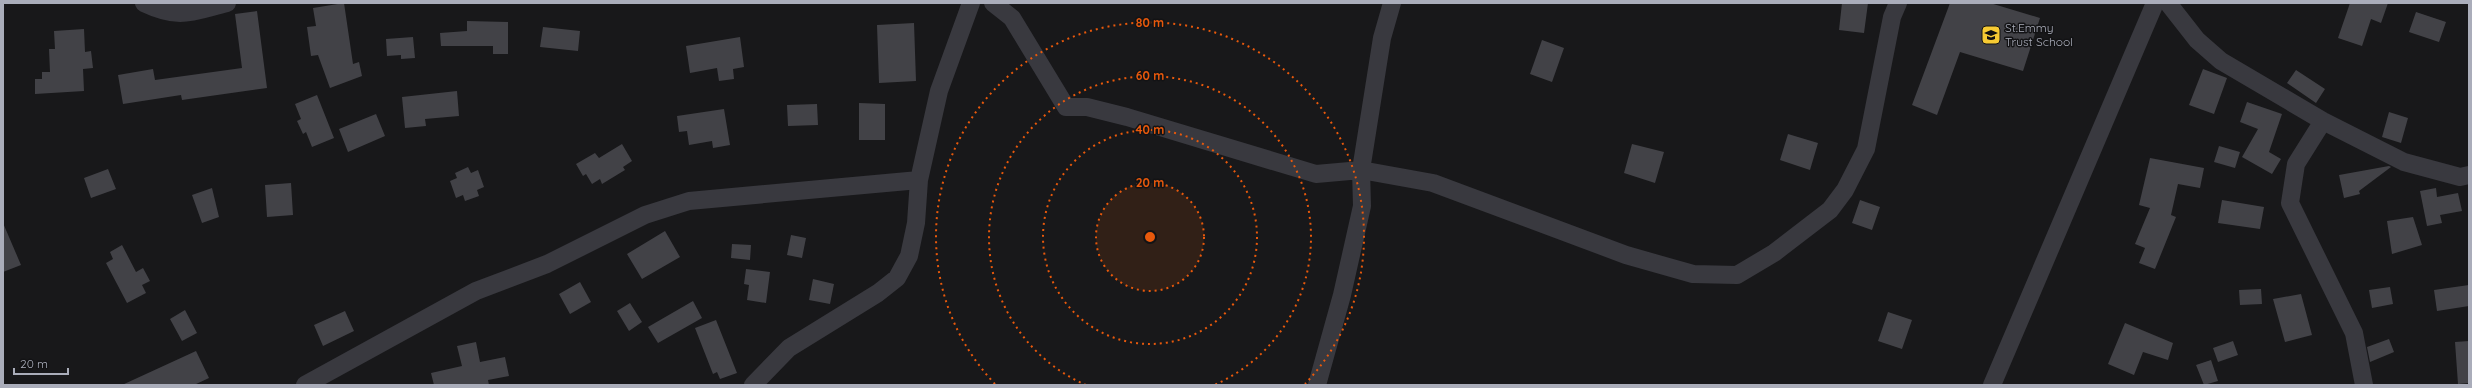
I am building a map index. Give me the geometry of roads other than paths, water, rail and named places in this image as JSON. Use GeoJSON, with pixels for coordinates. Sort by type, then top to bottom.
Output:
{"type":"FeatureCollection","features":[{"type":"Feature","properties":{"kind":"street"},"geometry":{"type":"LineString","coordinates":[[144,3],[163,12],[182,15],[227,3]]}},
{"type":"Feature","properties":{"kind":"street"},"geometry":{"type":"LineString","coordinates":[[753,385],[789,348],[878,293],[897,278],[909,256],[916,223],[919,180],[939,91],[971,3]]}},
{"type":"Feature","properties":{"kind":"street"},"geometry":{"type":"LineString","coordinates":[[993,3],[1012,18],[1066,107],[1087,107],[1127,117],[1316,174],[1361,170],[1433,183],[1595,245],[1693,274],[1737,275],[1774,253],[1830,210],[1846,190],[1866,149],[1892,17],[1898,3]]}},
{"type":"Feature","properties":{"kind":"street"},"geometry":{"type":"LineString","coordinates":[[1317,385],[1342,294],[1362,206],[1361,170],[1382,38],[1392,3]]}},
{"type":"Feature","properties":{"kind":"street"},"geometry":{"type":"LineString","coordinates":[[1992,385],[2155,3]]}},
{"type":"Feature","properties":{"kind":"street"},"geometry":{"type":"LineString","coordinates":[[2168,3],[2197,40],[2220,61],[2323,121],[2404,162],[2460,177],[2469,175]]}},
{"type":"Feature","properties":{"kind":"street"},"geometry":{"type":"LineString","coordinates":[[2323,121],[2296,164],[2290,203],[2354,333],[2364,385]]}},
{"type":"Feature","properties":{"kind":"street"},"geometry":{"type":"LineString","coordinates":[[305,385],[476,291],[547,264],[645,215],[690,201],[919,180]]}},
{"type":"Feature","properties":{"kind":"place","name":"St.Emmy Trust School"},"geometry":{"type":"Point","coordinates":[1991,35]}}]}
